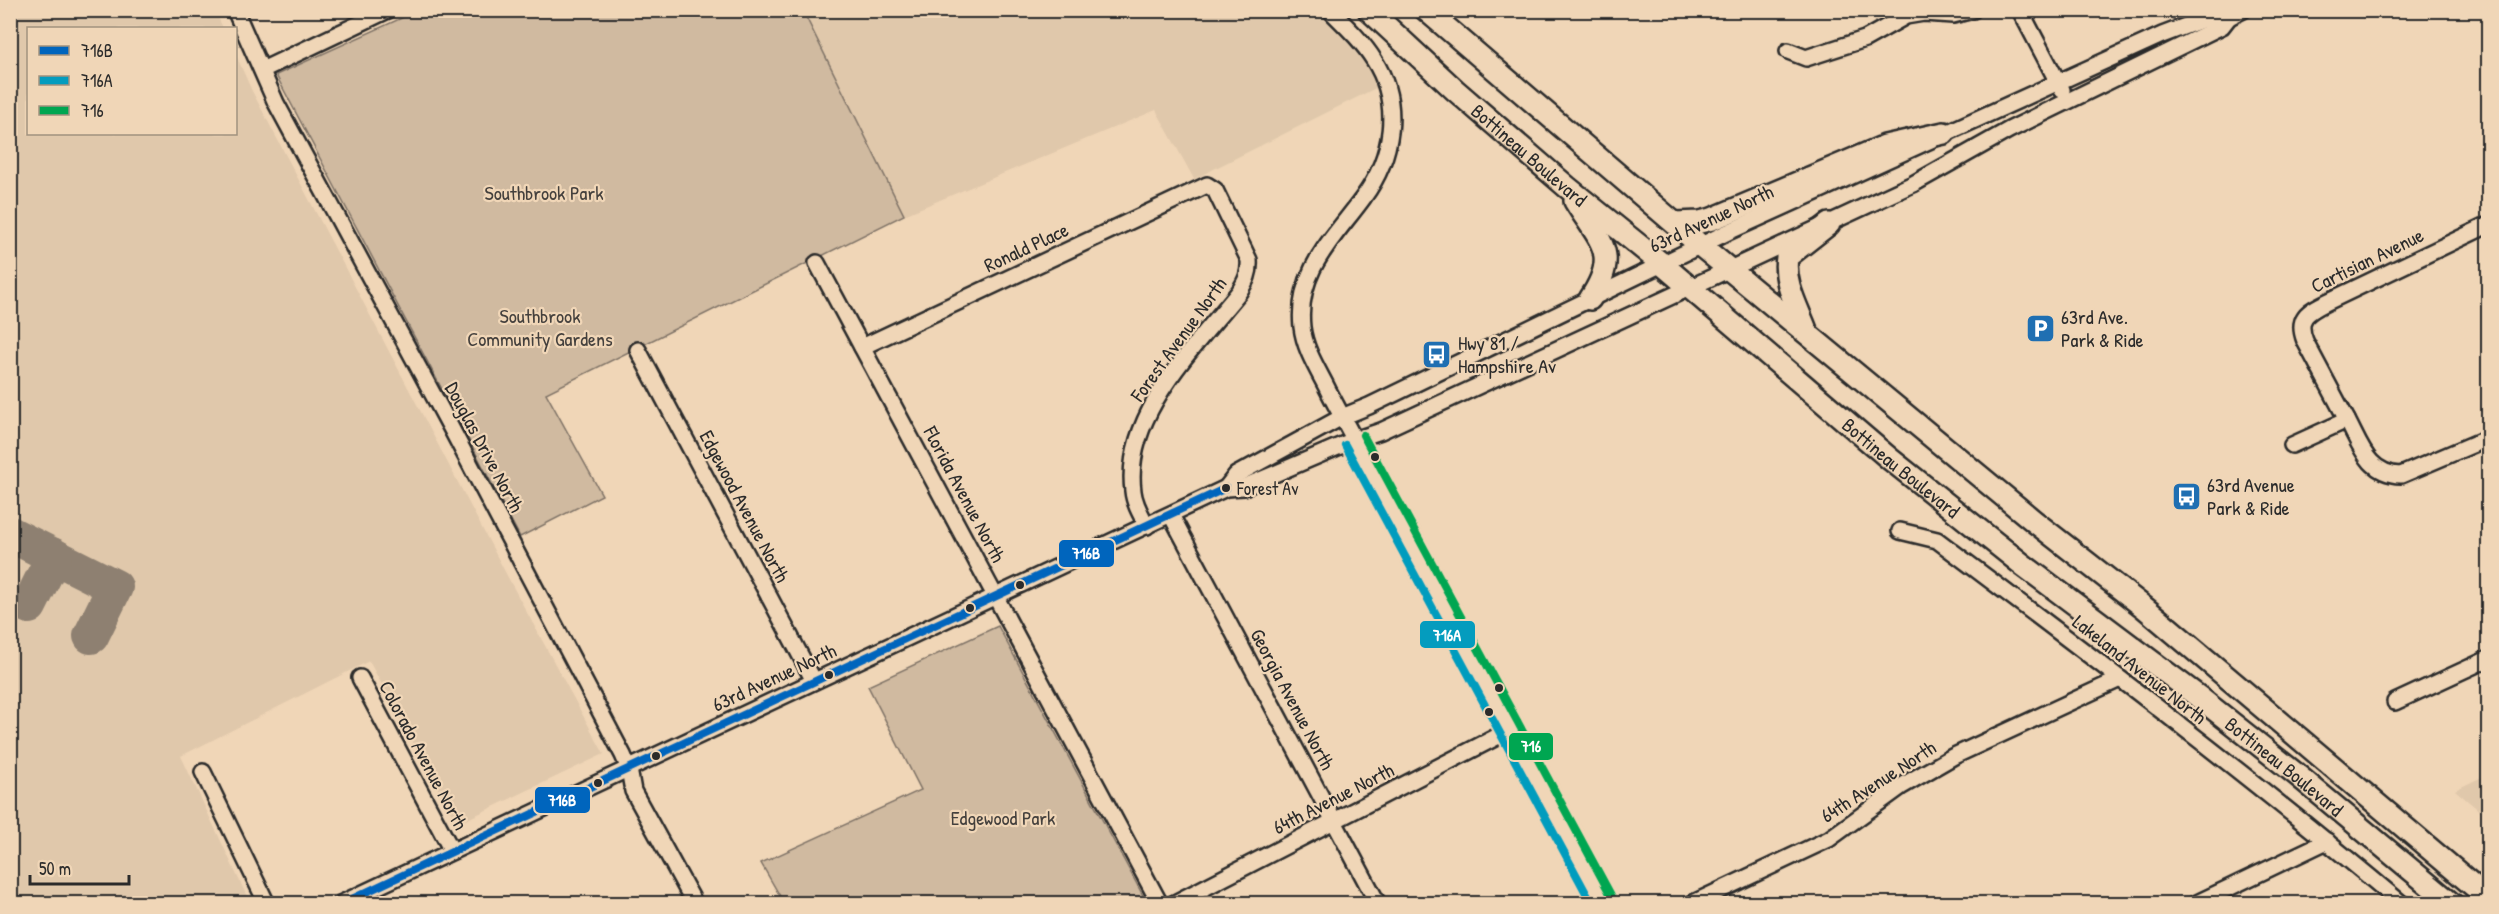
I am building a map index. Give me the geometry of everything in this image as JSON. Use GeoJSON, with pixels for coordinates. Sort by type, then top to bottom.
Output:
{"type":"FeatureCollection","features":[{"type":"Feature","properties":{"kind":"highway","name":"Bottineau Boulevard"},"geometry":{"type":"LineString","coordinates":[[1369,10],[1455,90],[1567,187],[1662,264],[1943,502],[2226,718],[2452,903]]}},
{"type":"Feature","properties":{"kind":"highway","name":"Bottineau Boulevard"},"geometry":{"type":"LineString","coordinates":[[1426,10],[1701,246],[2035,522],[2145,608],[2488,898]]}},
{"type":"Feature","properties":{"kind":"highway"},"geometry":{"type":"LineString","coordinates":[[1676,223],[1712,219],[1885,146],[1944,133]]}},
{"type":"Feature","properties":{"kind":"highway"},"geometry":{"type":"LineString","coordinates":[[1567,187],[1597,235],[1605,254],[1606,263],[1602,280],[1590,299]]}},
{"type":"Feature","properties":{"kind":"highway"},"geometry":{"type":"LineString","coordinates":[[1808,333],[1787,281],[1785,269],[1787,257],[1829,224]]}},
{"type":"Feature","properties":{"kind":"street","name":"Douglas Drive North"},"geometry":{"type":"LineString","coordinates":[[235,10],[276,103],[451,428],[629,769],[633,791],[695,903]]}},
{"type":"Feature","properties":{"kind":"street"},"geometry":{"type":"LineString","coordinates":[[262,70],[388,10]]}},
{"type":"Feature","properties":{"kind":"street"},"geometry":{"type":"LineString","coordinates":[[1330,10],[1364,45],[1378,68],[1392,120],[1390,138],[1376,178],[1363,198],[1329,239],[1314,266],[1302,302],[1301,316],[1305,343],[1354,440],[1604,903]]}},
{"type":"Feature","properties":{"kind":"street"},"geometry":{"type":"LineString","coordinates":[[1788,51],[1806,58],[1864,39],[1906,16],[1924,13],[1953,15],[1973,10]]}},
{"type":"Feature","properties":{"kind":"street"},"geometry":{"type":"LineString","coordinates":[[2020,10],[2067,102]]}},
{"type":"Feature","properties":{"kind":"street","name":"63rd Avenue North"},"geometry":{"type":"LineString","coordinates":[[1226,488],[1236,475],[1342,417],[1662,264],[1944,133],[2204,19],[2236,14]]}},
{"type":"Feature","properties":{"kind":"street","name":"63rd Avenue North"},"geometry":{"type":"LineString","coordinates":[[340,903],[1226,488],[1244,487],[1381,430],[1731,270],[1914,184],[2010,130],[2222,26],[2236,14]]}},
{"type":"Feature","properties":{"kind":"street","name":"Ronald Place"},"geometry":{"type":"LineString","coordinates":[[862,347],[1207,185]]}},
{"type":"Feature","properties":{"kind":"street","name":"Forest Avenue North"},"geometry":{"type":"LineString","coordinates":[[1147,526],[1133,494],[1132,475],[1139,436],[1148,411],[1164,386],[1239,292],[1247,279],[1250,267],[1249,260],[1215,190],[1207,185]]}},
{"type":"Feature","properties":{"kind":"street","name":"Cartisian Avenue"},"geometry":{"type":"LineString","coordinates":[[2347,420],[2306,341],[2301,330],[2301,321],[2313,309],[2488,225]]}},
{"type":"Feature","properties":{"kind":"street","name":"Florida Avenue North"},"geometry":{"type":"LineString","coordinates":[[817,264],[1160,903]]}},
{"type":"Feature","properties":{"kind":"street","name":"Edgewood Avenue North"},"geometry":{"type":"LineString","coordinates":[[638,350],[814,681]]}},
{"type":"Feature","properties":{"kind":"street"},"geometry":{"type":"LineString","coordinates":[[2292,445],[2347,420],[2368,459],[2377,469],[2387,474],[2401,475],[2488,438]]}},
{"type":"Feature","properties":{"kind":"street","name":"Georgia Avenue North"},"geometry":{"type":"LineString","coordinates":[[1171,515],[1378,903]]}},
{"type":"Feature","properties":{"kind":"street","name":"Lakeland Avenue North"},"geometry":{"type":"LineString","coordinates":[[1900,531],[1937,540],[2120,679],[2327,841],[2402,903]]}},
{"type":"Feature","properties":{"kind":"street"},"geometry":{"type":"LineString","coordinates":[[2395,702],[2488,659]]}},
{"type":"Feature","properties":{"kind":"street","name":"Colorado Avenue North"},"geometry":{"type":"LineString","coordinates":[[360,678],[452,851]]}},
{"type":"Feature","properties":{"kind":"street","name":"64th Avenue North"},"geometry":{"type":"LineString","coordinates":[[1691,903],[1829,839],[1902,786],[1954,756],[2120,679]]}},
{"type":"Feature","properties":{"kind":"street","name":"64th Avenue North"},"geometry":{"type":"LineString","coordinates":[[1173,903],[1512,729]]}},
{"type":"Feature","properties":{"kind":"street"},"geometry":{"type":"LineString","coordinates":[[203,772],[267,903]]}},
{"type":"Feature","properties":{"kind":"street"},"geometry":{"type":"LineString","coordinates":[[2195,903],[2327,841]]}},
{"type":"Feature","properties":{"kind":"shaded area"},"geometry":{"type":"Polygon","coordinates":[[[10,11],[215,11],[223,27],[27,27],[27,135],[237,135],[237,57],[252,91],[512,585],[604,754],[457,824],[369,661],[181,756],[250,903],[11,903],[10,11]]]}},
{"type":"Feature","properties":{"kind":"shaded area"},"geometry":{"type":"Polygon","coordinates":[[[803,11],[1320,11],[1370,60],[1380,86],[1194,179],[1156,110],[904,215],[803,11]]]}},
{"type":"Feature","properties":{"kind":"shaded area"},"geometry":{"type":"Polygon","coordinates":[[[2488,774],[2488,818],[2455,790],[2488,774]]]}},
{"type":"Feature","properties":{"kind":"green space","name":"Southbrook Park"},"geometry":{"type":"Polygon","coordinates":[[[417,11],[803,11],[904,215],[546,393],[602,495],[520,537],[276,75],[417,11]]]}},
{"type":"Feature","properties":{"kind":"green space","name":"Edgewood Park"},"geometry":{"type":"Polygon","coordinates":[[[998,626],[1147,903],[784,903],[761,863],[921,790],[868,686],[998,626]]]}},
{"type":"Feature","properties":{"kind":"taxiway"},"geometry":{"type":"LineString","coordinates":[[10,534],[115,587],[91,636]]}},
{"type":"Feature","properties":{"kind":"taxiway"},"geometry":{"type":"LineString","coordinates":[[29,606],[54,556]]}},
{"type":"Feature","properties":{"kind":"transit line","name":"716"},"geometry":{"type":"LineString","coordinates":[[1363,435],[1613,899]]}},
{"type":"Feature","properties":{"kind":"transit line","name":"716A"},"geometry":{"type":"LineString","coordinates":[[1345,445],[1592,904]]}},
{"type":"Feature","properties":{"kind":"transit line","name":"716B"},"geometry":{"type":"LineString","coordinates":[[341,904],[1226,488]]}},
{"type":"Feature","properties":{"kind":"place","name":"63rd Ave. Park & Ride"},"geometry":{"type":"Point","coordinates":[2040,328]}},
{"type":"Feature","properties":{"kind":"place","name":"Hwy 81 / Hampshire Av"},"geometry":{"type":"Point","coordinates":[1437,354]}},
{"type":"Feature","properties":{"kind":"place","name":"Forest Av"},"geometry":{"type":"Point","coordinates":[1226,488]}},
{"type":"Feature","properties":{"kind":"place","name":"63rd Avenue Park & Ride"},"geometry":{"type":"Point","coordinates":[2186,496]}},
{"type":"Feature","properties":{"kind":"park label","name":"Southbrook Community Gardens"},"geometry":{"type":"Point","coordinates":[540,326]}}]}
